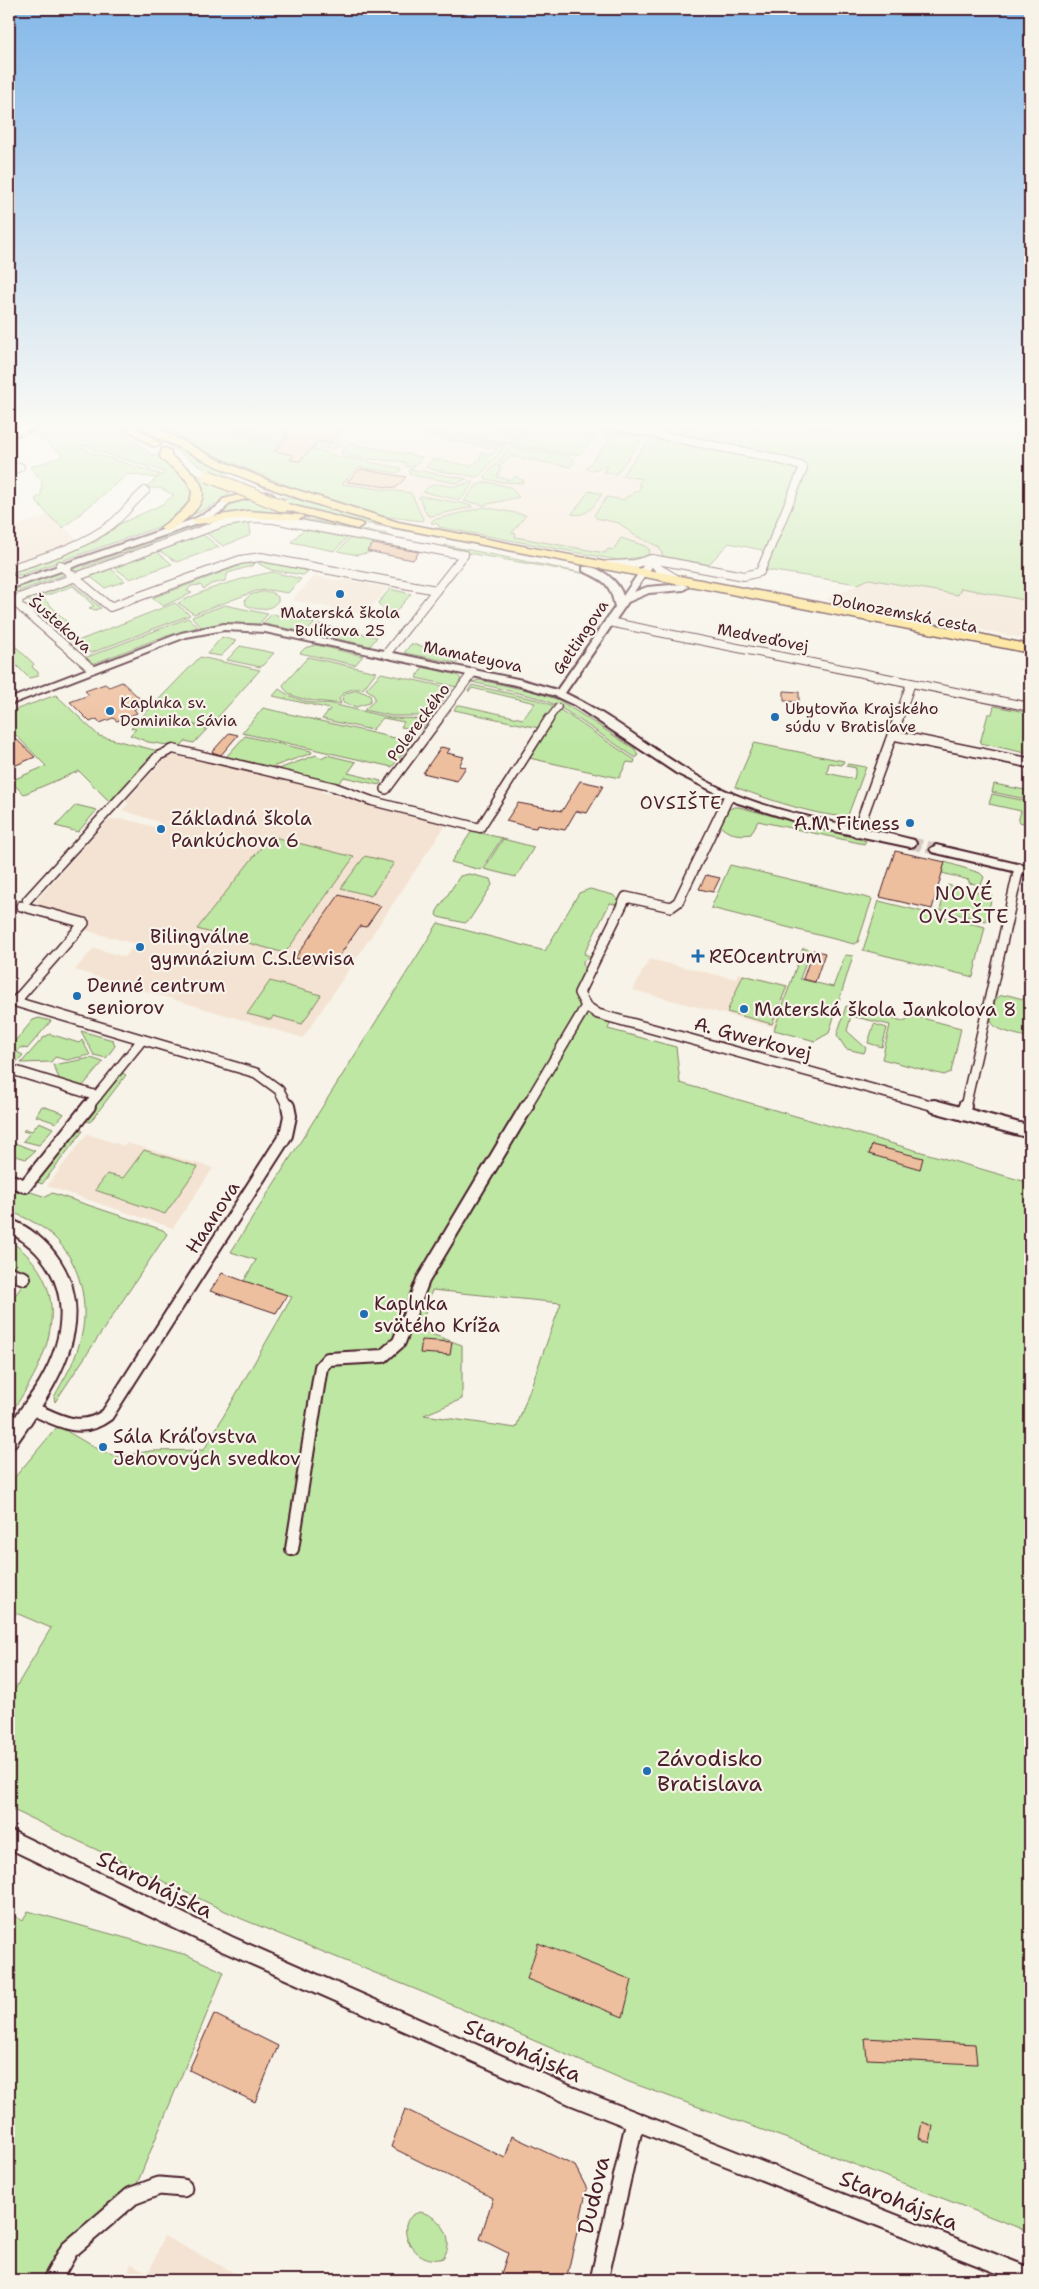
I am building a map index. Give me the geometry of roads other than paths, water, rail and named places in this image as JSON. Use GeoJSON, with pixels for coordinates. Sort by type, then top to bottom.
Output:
{"type":"FeatureCollection","features":[{"type":"Feature","properties":{"kind":"main road","name":"Dolnozemská cesta"},"geometry":{"type":"LineString","coordinates":[[400,533],[586,569],[641,576]]}},
{"type":"Feature","properties":{"kind":"main road","name":"Dolnozemská cesta"},"geometry":{"type":"LineString","coordinates":[[435,533],[604,566],[641,576],[952,640],[1030,658]]}},
{"type":"Feature","properties":{"kind":"main road","name":"Dolnozemská cesta"},"geometry":{"type":"LineString","coordinates":[[681,584],[956,633],[1030,649]]}},
{"type":"Feature","properties":{"kind":"street"},"geometry":{"type":"LineString","coordinates":[[9,569],[89,541],[100,533]]}},
{"type":"Feature","properties":{"kind":"street"},"geometry":{"type":"LineString","coordinates":[[61,566],[153,533]]}},
{"type":"Feature","properties":{"kind":"street"},"geometry":{"type":"LineString","coordinates":[[10,582],[161,533]]}},
{"type":"Feature","properties":{"kind":"street"},"geometry":{"type":"LineString","coordinates":[[74,577],[195,533]]}},
{"type":"Feature","properties":{"kind":"street"},"geometry":{"type":"LineString","coordinates":[[344,533],[464,556],[386,654]]}},
{"type":"Feature","properties":{"kind":"street"},"geometry":{"type":"LineString","coordinates":[[604,566],[634,564],[651,559],[744,576],[758,574],[762,570],[777,533]]}},
{"type":"Feature","properties":{"kind":"street"},"geometry":{"type":"LineString","coordinates":[[61,566],[110,608],[240,560],[256,557],[290,561],[436,590]]}},
{"type":"Feature","properties":{"kind":"street"},"geometry":{"type":"LineString","coordinates":[[641,576],[651,559]]}},
{"type":"Feature","properties":{"kind":"street"},"geometry":{"type":"LineString","coordinates":[[651,559],[658,568],[681,584]]}},
{"type":"Feature","properties":{"kind":"street"},"geometry":{"type":"LineString","coordinates":[[586,569],[607,579],[619,594],[621,603],[647,590],[681,584]]}},
{"type":"Feature","properties":{"kind":"street","name":"Gettingova"},"geometry":{"type":"LineString","coordinates":[[559,694],[641,576]]}},
{"type":"Feature","properties":{"kind":"street","name":"Šustekova"},"geometry":{"type":"LineString","coordinates":[[74,577],[22,596],[16,603],[92,669]]}},
{"type":"Feature","properties":{"kind":"street","name":"Medveďovej"},"geometry":{"type":"LineString","coordinates":[[608,622],[1030,707]]}},
{"type":"Feature","properties":{"kind":"street","name":"Mamateyova"},"geometry":{"type":"LineString","coordinates":[[9,702],[179,636],[204,630],[234,627],[272,630],[472,672],[559,694],[578,703],[685,774],[729,796],[770,811],[910,843]]}},
{"type":"Feature","properties":{"kind":"street","name":"Polereckého"},"geometry":{"type":"LineString","coordinates":[[386,789],[472,672]]}},
{"type":"Feature","properties":{"kind":"street"},"geometry":{"type":"LineString","coordinates":[[857,832],[911,683]]}},
{"type":"Feature","properties":{"kind":"street"},"geometry":{"type":"LineString","coordinates":[[24,903],[158,756],[172,748],[334,787],[372,801],[480,828],[558,708]]}},
{"type":"Feature","properties":{"kind":"street"},"geometry":{"type":"LineString","coordinates":[[893,735],[1030,763]]}},
{"type":"Feature","properties":{"kind":"street"},"geometry":{"type":"LineString","coordinates":[[292,1549],[321,1367],[328,1359],[383,1356],[399,1342],[422,1280],[586,1006],[579,993],[626,897],[670,907],[678,902],[729,796]]}},
{"type":"Feature","properties":{"kind":"street"},"geometry":{"type":"LineString","coordinates":[[936,849],[1025,870],[963,1114]]}},
{"type":"Feature","properties":{"kind":"street","name":"Haanova"},"geometry":{"type":"LineString","coordinates":[[24,903],[84,923],[12,1001],[263,1076],[272,1083],[286,1101],[290,1114],[289,1128],[106,1415],[95,1424],[77,1427],[31,1408]]}},
{"type":"Feature","properties":{"kind":"street","name":"A. Gwerkovej"},"geometry":{"type":"LineString","coordinates":[[586,1006],[598,1014],[1030,1132]]}},
{"type":"Feature","properties":{"kind":"street"},"geometry":{"type":"LineString","coordinates":[[9,1180],[25,1186],[142,1040]]}},
{"type":"Feature","properties":{"kind":"street"},"geometry":{"type":"LineString","coordinates":[[9,1069],[97,1096]]}},
{"type":"Feature","properties":{"kind":"street"},"geometry":{"type":"LineString","coordinates":[[9,1225],[35,1241],[48,1254],[62,1276],[69,1300],[69,1321],[62,1351],[55,1369],[9,1441]]}},
{"type":"Feature","properties":{"kind":"street"},"geometry":{"type":"LineString","coordinates":[[9,1272],[24,1278]]}},
{"type":"Feature","properties":{"kind":"street","name":"Starohájska"},"geometry":{"type":"LineString","coordinates":[[9,1840],[228,1944],[572,2096],[1030,2277]]}},
{"type":"Feature","properties":{"kind":"street","name":"Dudova"},"geometry":{"type":"LineString","coordinates":[[599,2280],[634,2121]]}},
{"type":"Feature","properties":{"kind":"street"},"geometry":{"type":"LineString","coordinates":[[52,2280],[70,2250],[132,2196],[159,2186],[183,2188]]}},
{"type":"Feature","properties":{"kind":"tunnel"},"geometry":{"type":"LineString","coordinates":[[910,843],[936,849]]}},
{"type":"Feature","properties":{"kind":"place","name":"Materská škola Bulíkova 25"},"geometry":{"type":"Point","coordinates":[340,594]}},
{"type":"Feature","properties":{"kind":"place","name":"Kaplnka sv. Dominika Sávia"},"geometry":{"type":"Point","coordinates":[110,711]}},
{"type":"Feature","properties":{"kind":"place","name":"Ubytovňa Krajského súdu v Bratislave"},"geometry":{"type":"Point","coordinates":[775,717]}},
{"type":"Feature","properties":{"kind":"place","name":"A.M Fitness"},"geometry":{"type":"Point","coordinates":[910,823]}},
{"type":"Feature","properties":{"kind":"place","name":"Základná škola Pankúchova 6"},"geometry":{"type":"Point","coordinates":[161,829]}},
{"type":"Feature","properties":{"kind":"place","name":"Bilingválne gymnázium C.S.Lewisa"},"geometry":{"type":"Point","coordinates":[140,947]}},
{"type":"Feature","properties":{"kind":"place","name":"REOcentrum"},"geometry":{"type":"Point","coordinates":[698,956]}},
{"type":"Feature","properties":{"kind":"place","name":"Denné centrum seniorov"},"geometry":{"type":"Point","coordinates":[77,996]}},
{"type":"Feature","properties":{"kind":"place","name":"Materská škola Jankolova 8"},"geometry":{"type":"Point","coordinates":[744,1009]}},
{"type":"Feature","properties":{"kind":"place","name":"Kaplnka svätého Kríža"},"geometry":{"type":"Point","coordinates":[364,1314]}},
{"type":"Feature","properties":{"kind":"place","name":"Sála Kráľovstva Jehovových svedkov"},"geometry":{"type":"Point","coordinates":[103,1447]}},
{"type":"Feature","properties":{"kind":"place","name":"Závodisko Bratislava"},"geometry":{"type":"Point","coordinates":[647,1771]}},
{"type":"Feature","properties":{"kind":"district","name":"OVSIŠTE"},"geometry":{"type":"Point","coordinates":[681,803]}},
{"type":"Feature","properties":{"kind":"district","name":"NOVÉ OVSIŠTE"},"geometry":{"type":"Point","coordinates":[964,904]}}]}
